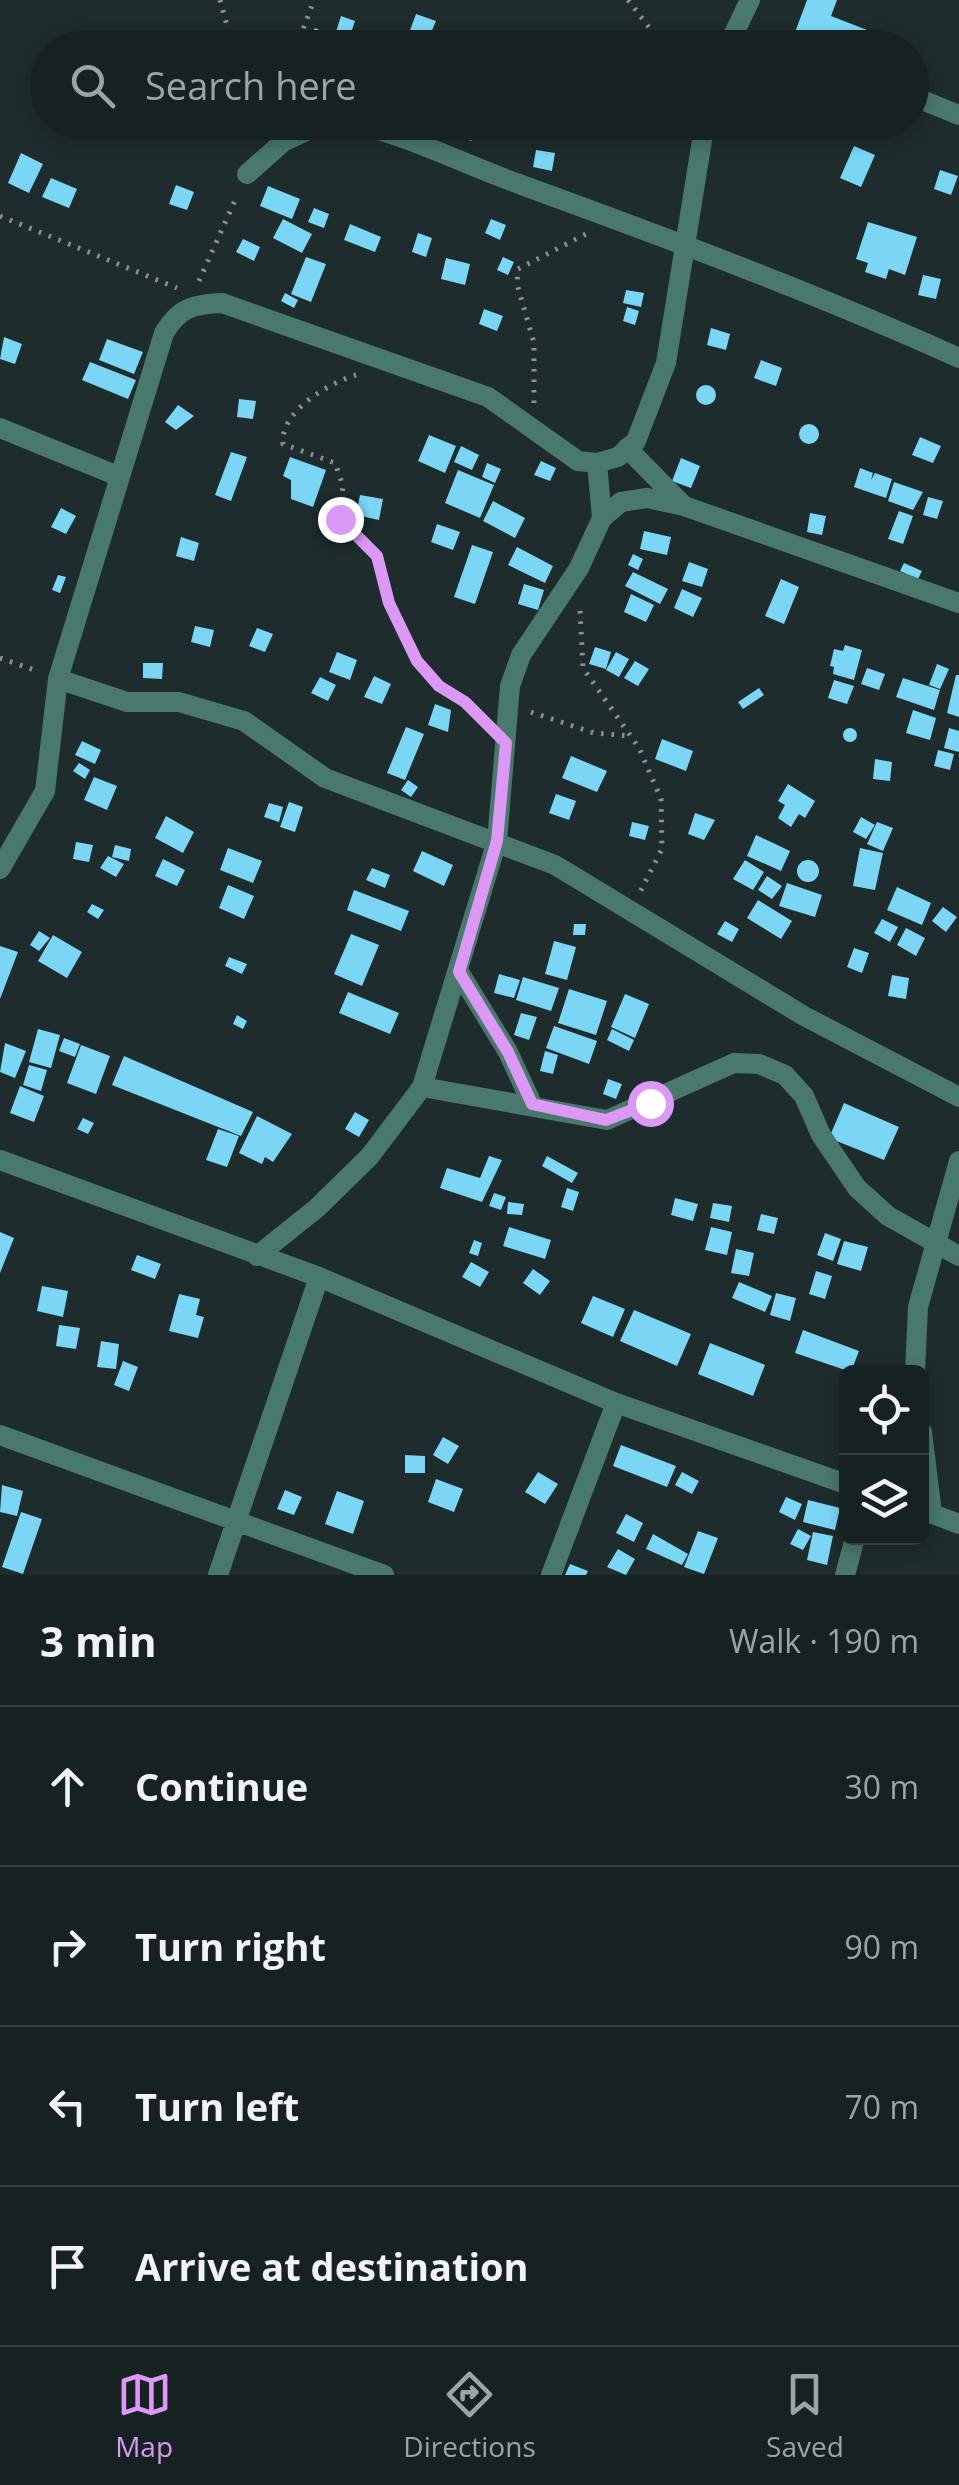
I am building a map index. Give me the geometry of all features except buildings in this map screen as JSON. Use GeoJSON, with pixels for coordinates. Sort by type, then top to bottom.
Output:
{"type":"FeatureCollection","features":[{"type":"Feature","properties":{"kind":"street"},"geometry":{"type":"LineString","coordinates":[[735,30],[750,0]]}},
{"type":"Feature","properties":{"kind":"street"},"geometry":{"type":"LineString","coordinates":[[929,103],[959,115]]}},
{"type":"Feature","properties":{"kind":"street"},"geometry":{"type":"LineString","coordinates":[[247,174],[286,140]]}},
{"type":"Feature","properties":{"kind":"street"},"geometry":{"type":"LineString","coordinates":[[413,140],[438,154],[688,245],[959,358]]}},
{"type":"Feature","properties":{"kind":"street"},"geometry":{"type":"LineString","coordinates":[[0,869],[44,791],[58,679],[118,476],[164,333],[175,315],[193,304],[222,303],[488,397],[578,461],[597,462],[636,441],[666,364],[703,140]]}},
{"type":"Feature","properties":{"kind":"street"},"geometry":{"type":"LineString","coordinates":[[0,428],[118,476]]}},
{"type":"Feature","properties":{"kind":"street"},"geometry":{"type":"LineString","coordinates":[[627,448],[684,506]]}},
{"type":"Feature","properties":{"kind":"street"},"geometry":{"type":"LineString","coordinates":[[597,462],[602,518]]}},
{"type":"Feature","properties":{"kind":"street"},"geometry":{"type":"LineString","coordinates":[[257,1256],[317,1208],[370,1156],[422,1087],[497,841],[510,686],[522,655],[579,568],[602,518],[621,502],[647,498],[684,506],[959,603]]}},
{"type":"Feature","properties":{"kind":"street"},"geometry":{"type":"LineString","coordinates":[[58,679],[127,702],[179,702],[244,720],[325,778],[555,865],[804,1016],[959,1096]]}},
{"type":"Feature","properties":{"kind":"street"},"geometry":{"type":"LineString","coordinates":[[459,972],[508,1052],[532,1104]]}},
{"type":"Feature","properties":{"kind":"street"},"geometry":{"type":"LineString","coordinates":[[422,1087],[606,1120],[734,1064],[760,1064],[785,1076],[804,1096],[822,1135],[856,1188],[888,1216],[959,1256]]}},
{"type":"Feature","properties":{"kind":"street"},"geometry":{"type":"LineString","coordinates":[[0,1160],[318,1277],[616,1404],[839,1482]]}},
{"type":"Feature","properties":{"kind":"street"},"geometry":{"type":"LineString","coordinates":[[915,1365],[918,1307],[959,1161]]}},
{"type":"Feature","properties":{"kind":"street"},"geometry":{"type":"LineString","coordinates":[[218,1575],[318,1277]]}},
{"type":"Feature","properties":{"kind":"street"},"geometry":{"type":"LineString","coordinates":[[551,1575],[616,1404]]}},
{"type":"Feature","properties":{"kind":"street"},"geometry":{"type":"LineString","coordinates":[[0,1435],[384,1575]]}},
{"type":"Feature","properties":{"kind":"street"},"geometry":{"type":"LineString","coordinates":[[929,1513],[959,1524]]}},
{"type":"Feature","properties":{"kind":"street"},"geometry":{"type":"LineString","coordinates":[[845,1575],[853,1545]]}},
{"type":"Feature","properties":{"kind":"path"},"geometry":{"type":"LineString","coordinates":[[220,0],[228,30]]}},
{"type":"Feature","properties":{"kind":"path"},"geometry":{"type":"LineString","coordinates":[[303,30],[314,0]]}},
{"type":"Feature","properties":{"kind":"path"},"geometry":{"type":"LineString","coordinates":[[628,0],[651,30]]}},
{"type":"Feature","properties":{"kind":"path"},"geometry":{"type":"LineString","coordinates":[[193,304],[202,268],[247,174]]}},
{"type":"Feature","properties":{"kind":"path"},"geometry":{"type":"LineString","coordinates":[[0,216],[172,283],[193,304]]}},
{"type":"Feature","properties":{"kind":"path"},"geometry":{"type":"LineString","coordinates":[[533,426],[534,343],[517,284],[518,268],[620,218]]}},
{"type":"Feature","properties":{"kind":"path"},"geometry":{"type":"LineString","coordinates":[[392,363],[318,391],[284,433],[284,444],[335,463],[343,486],[340,519],[377,556],[389,603],[417,661],[439,686],[465,702],[506,743]]}},
{"type":"Feature","properties":{"kind":"path"},"geometry":{"type":"LineString","coordinates":[[579,568],[584,668],[650,766],[661,800],[662,849],[630,910]]}},
{"type":"Feature","properties":{"kind":"path"},"geometry":{"type":"LineString","coordinates":[[0,658],[58,679]]}},
{"type":"Feature","properties":{"kind":"path"},"geometry":{"type":"LineString","coordinates":[[509,706],[594,733],[630,736]]}},
{"type":"Feature","properties":{"kind":"route"},"geometry":{"type":"LineString","coordinates":[[340,519],[377,556],[389,603],[417,661],[439,686],[465,702],[506,743],[497,841],[459,972],[508,1052],[532,1104],[606,1120],[650,1103]]}}]}
